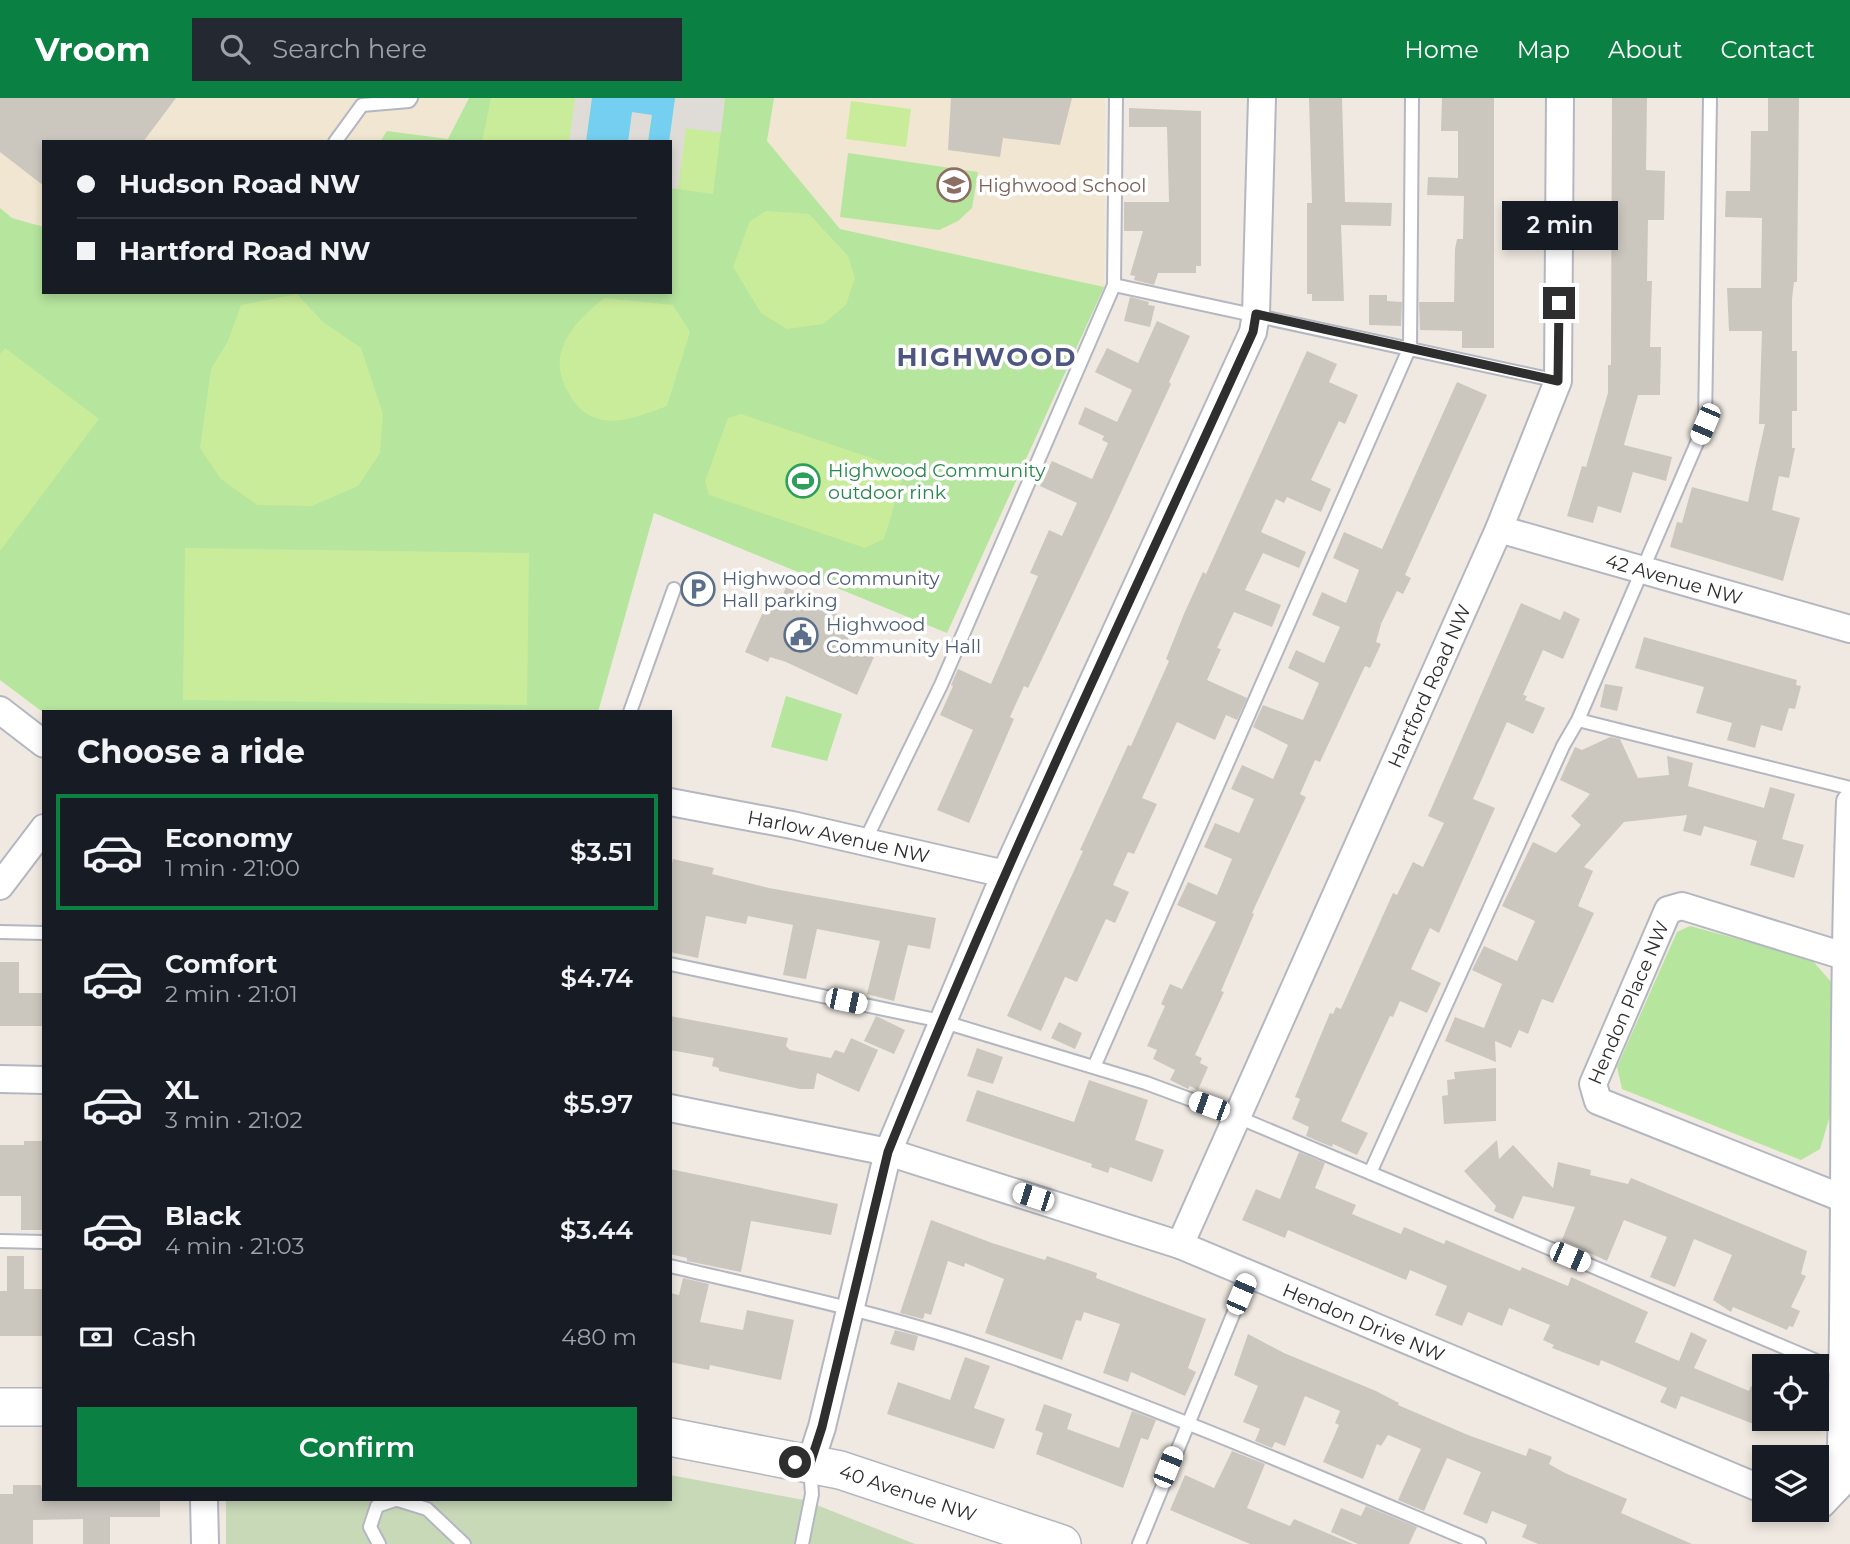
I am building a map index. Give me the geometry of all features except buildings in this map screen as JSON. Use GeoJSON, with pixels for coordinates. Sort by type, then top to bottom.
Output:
{"type":"FeatureCollection","features":[{"type":"Feature","properties":{"kind":"street"},"geometry":{"type":"LineString","coordinates":[[810,1464],[888,1152],[1005,874],[1253,332],[1256,314],[1262,98]]}},
{"type":"Feature","properties":{"kind":"street","name":"Hartford Road NW"},"geometry":{"type":"LineString","coordinates":[[1180,1245],[1235,1116],[1499,528],[1558,381],[1560,98]]}},
{"type":"Feature","properties":{"kind":"street","name":"42 Avenue NW"},"geometry":{"type":"LineString","coordinates":[[1499,528],[1850,629]]}},
{"type":"Feature","properties":{"kind":"street"},"geometry":{"type":"LineString","coordinates":[[0,710],[42,742]]}},
{"type":"Feature","properties":{"kind":"street","name":"Harlow Avenue NW"},"geometry":{"type":"LineString","coordinates":[[672,802],[865,841],[1005,874]]}},
{"type":"Feature","properties":{"kind":"street"},"geometry":{"type":"LineString","coordinates":[[1829,1497],[1840,1485],[1845,1383],[1842,1198],[1844,956],[1850,802]]}},
{"type":"Feature","properties":{"kind":"street"},"geometry":{"type":"LineString","coordinates":[[0,886],[42,831]]}},
{"type":"Feature","properties":{"kind":"street","name":"Hendon Place NW"},"geometry":{"type":"LineString","coordinates":[[1842,1198],[1598,1101],[1593,1084],[1668,910],[1682,906],[1844,956]]}},
{"type":"Feature","properties":{"kind":"street"},"geometry":{"type":"LineString","coordinates":[[0,1079],[42,1080]]}},
{"type":"Feature","properties":{"kind":"street","name":"Hendon Drive NW"},"geometry":{"type":"LineString","coordinates":[[672,1108],[888,1152],[1180,1245],[1752,1485]]}},
{"type":"Feature","properties":{"kind":"street"},"geometry":{"type":"LineString","coordinates":[[0,1407],[42,1407]]}},
{"type":"Feature","properties":{"kind":"street","name":"40 Avenue NW"},"geometry":{"type":"LineString","coordinates":[[672,1437],[839,1470],[1062,1544]]}},
{"type":"Feature","properties":{"kind":"street"},"geometry":{"type":"LineString","coordinates":[[204,1501],[205,1544]]}},
{"type":"Feature","properties":{"kind":"lane"},"geometry":{"type":"LineString","coordinates":[[336,140],[362,105],[409,101],[411,98]]}},
{"type":"Feature","properties":{"kind":"lane"},"geometry":{"type":"LineString","coordinates":[[865,841],[941,685],[1114,285],[1116,98]]}},
{"type":"Feature","properties":{"kind":"lane"},"geometry":{"type":"LineString","coordinates":[[1094,1067],[1410,347],[1412,98]]}},
{"type":"Feature","properties":{"kind":"lane"},"geometry":{"type":"LineString","coordinates":[[1370,1173],[1563,746],[1578,720],[1705,424],[1710,98]]}},
{"type":"Feature","properties":{"kind":"lane"},"geometry":{"type":"LineString","coordinates":[[1114,285],[1558,381]]}},
{"type":"Feature","properties":{"kind":"lane"},"geometry":{"type":"LineString","coordinates":[[631,710],[674,589]]}},
{"type":"Feature","properties":{"kind":"lane"},"geometry":{"type":"LineString","coordinates":[[1578,720],[1850,788]]}},
{"type":"Feature","properties":{"kind":"lane"},"geometry":{"type":"LineString","coordinates":[[0,932],[42,933]]}},
{"type":"Feature","properties":{"kind":"lane"},"geometry":{"type":"LineString","coordinates":[[672,964],[941,1021],[1094,1067],[1235,1116],[1845,1383]]}},
{"type":"Feature","properties":{"kind":"lane"},"geometry":{"type":"LineString","coordinates":[[0,1241],[42,1242]]}},
{"type":"Feature","properties":{"kind":"lane"},"geometry":{"type":"LineString","coordinates":[[672,1266],[851,1308],[995,1351],[1187,1421],[1479,1544]]}},
{"type":"Feature","properties":{"kind":"lane"},"geometry":{"type":"LineString","coordinates":[[1139,1544],[1187,1421],[1250,1273]]}},
{"type":"Feature","properties":{"kind":"lane"},"geometry":{"type":"LineString","coordinates":[[802,1544],[812,1494],[810,1464]]}},
{"type":"Feature","properties":{"kind":"lane"},"geometry":{"type":"LineString","coordinates":[[379,1544],[370,1527],[377,1506],[394,1501]]}},
{"type":"Feature","properties":{"kind":"lane"},"geometry":{"type":"LineString","coordinates":[[400,1501],[427,1509],[464,1544]]}},
{"type":"Feature","properties":{"kind":"shaded area"},"geometry":{"type":"Polygon","coordinates":[[[0,98],[469,98],[448,139],[388,131],[381,140],[42,140],[42,226],[12,218],[0,208],[0,98]]]}},
{"type":"Feature","properties":{"kind":"shaded area"},"geometry":{"type":"Polygon","coordinates":[[[575,98],[592,98],[586,140],[569,140],[575,98]]]}},
{"type":"Feature","properties":{"kind":"shaded area"},"geometry":{"type":"Polygon","coordinates":[[[675,98],[725,98],[721,133],[686,128],[678,189],[672,188],[672,140],[669,140],[675,98]]]}},
{"type":"Feature","properties":{"kind":"shaded area","name":"Highwood School"},"geometry":{"type":"Polygon","coordinates":[[[774,98],[1105,98],[1104,287],[840,229],[767,141],[774,98]]]}},
{"type":"Feature","properties":{"kind":"shaded area"},"geometry":{"type":"Polygon","coordinates":[[[631,112],[652,114],[648,140],[628,140],[631,112]]]}},
{"type":"Feature","properties":{"kind":"green space"},"geometry":{"type":"Polygon","coordinates":[[[469,98],[774,98],[767,141],[840,229],[1104,287],[947,633],[654,513],[599,710],[42,712],[0,680],[0,208],[12,218],[42,226],[42,294],[672,294],[672,140],[381,140],[387,131],[448,139],[469,98]]]}},
{"type":"Feature","properties":{"kind":"green space"},"geometry":{"type":"Polygon","coordinates":[[[491,98],[725,98],[713,194],[672,188],[672,140],[482,140],[491,98]]]}},
{"type":"Feature","properties":{"kind":"green space"},"geometry":{"type":"Polygon","coordinates":[[[851,101],[911,109],[906,147],[846,139],[851,101]]]}},
{"type":"Feature","properties":{"kind":"green space"},"geometry":{"type":"Polygon","coordinates":[[[848,153],[978,172],[972,208],[958,221],[939,230],[840,217],[848,153]]]}},
{"type":"Feature","properties":{"kind":"green space"},"geometry":{"type":"Polygon","coordinates":[[[766,211],[809,214],[848,256],[855,278],[846,305],[823,324],[787,329],[761,313],[733,267],[750,221],[766,211]]]}},
{"type":"Feature","properties":{"kind":"green space"},"geometry":{"type":"Polygon","coordinates":[[[297,294],[323,322],[361,348],[383,414],[380,453],[358,486],[312,506],[257,505],[221,479],[200,448],[211,369],[228,341],[241,305],[297,294]]]}},
{"type":"Feature","properties":{"kind":"green space"},"geometry":{"type":"Polygon","coordinates":[[[604,298],[673,305],[690,332],[667,406],[634,417],[607,420],[584,412],[571,397],[562,378],[561,351],[573,328],[604,298]]]}},
{"type":"Feature","properties":{"kind":"green space"},"geometry":{"type":"Polygon","coordinates":[[[5,348],[99,419],[0,551],[0,354],[5,348]]]}},
{"type":"Feature","properties":{"kind":"green space","name":"Highwood Community outdoor rink"},"geometry":{"type":"Polygon","coordinates":[[[741,414],[898,467],[902,480],[884,539],[865,548],[709,495],[705,481],[728,418],[741,414]]]}},
{"type":"Feature","properties":{"kind":"green space"},"geometry":{"type":"Polygon","coordinates":[[[185,548],[529,553],[527,705],[183,700],[185,548]]]}},
{"type":"Feature","properties":{"kind":"green space"},"geometry":{"type":"Polygon","coordinates":[[[786,696],[842,714],[827,761],[771,747],[786,696]]]}},
{"type":"Feature","properties":{"kind":"green space"},"geometry":{"type":"Polygon","coordinates":[[[1690,926],[1811,959],[1833,984],[1830,1116],[1820,1149],[1801,1160],[1622,1089],[1617,1067],[1677,932],[1690,926]]]}},
{"type":"Feature","properties":{"kind":"green space"},"geometry":{"type":"Polygon","coordinates":[[[672,1475],[804,1500],[915,1544],[226,1544],[226,1501],[672,1501],[672,1475]]]}},
{"type":"Feature","properties":{"kind":"water"},"geometry":{"type":"Polygon","coordinates":[[[592,98],[675,98],[669,140],[648,140],[652,115],[632,112],[628,140],[586,140],[592,98]]]}},
{"type":"Feature","properties":{"kind":"place","name":"Highwood School"},"geometry":{"type":"Point","coordinates":[954,185]}},
{"type":"Feature","properties":{"kind":"place","name":"Highwood Community outdoor rink"},"geometry":{"type":"Point","coordinates":[803,481]}},
{"type":"Feature","properties":{"kind":"place","name":"Highwood Community Hall parking"},"geometry":{"type":"Point","coordinates":[698,589]}},
{"type":"Feature","properties":{"kind":"place","name":"Highwood Community Hall"},"geometry":{"type":"Point","coordinates":[801,635]}},
{"type":"Feature","properties":{"kind":"district","name":"HIGHWOOD"},"geometry":{"type":"Point","coordinates":[987,357]}},
{"type":"Feature","properties":{"kind":"route"},"geometry":{"type":"LineString","coordinates":[[795,1462],[810,1464],[822,1427],[888,1152],[1005,874],[1253,332],[1256,314],[1558,381],[1559,303]]}}]}
